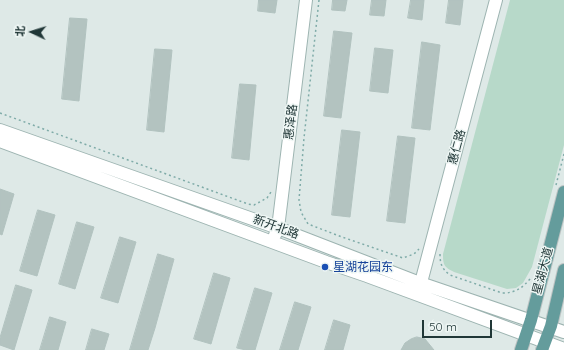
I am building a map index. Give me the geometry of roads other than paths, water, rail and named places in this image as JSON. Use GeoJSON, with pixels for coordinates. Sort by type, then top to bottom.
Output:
{"type":"FeatureCollection","features":[{"type":"Feature","properties":{"kind":"main road","name":"惠泽路"},"geometry":{"type":"LineString","coordinates":[[272,242],[278,228],[306,0]]}},
{"type":"Feature","properties":{"kind":"main road","name":"惠仁路"},"geometry":{"type":"LineString","coordinates":[[419,289],[496,0]]}},
{"type":"Feature","properties":{"kind":"main road","name":"新开北路"},"geometry":{"type":"LineString","coordinates":[[0,130],[278,228],[526,335],[544,346],[564,349]]}},
{"type":"Feature","properties":{"kind":"main road","name":"新开北路"},"geometry":{"type":"LineString","coordinates":[[0,141],[272,242],[419,289],[531,320],[564,332]]}},
{"type":"Feature","properties":{"kind":"main road","name":"星湖大道"},"geometry":{"type":"LineString","coordinates":[[521,350],[531,320],[564,192]]}},
{"type":"Feature","properties":{"kind":"main road","name":"星湖大道"},"geometry":{"type":"LineString","coordinates":[[544,346],[564,270]]}},
{"type":"Feature","properties":{"kind":"place","name":"星湖花园东"},"geometry":{"type":"Point","coordinates":[325,267]}}]}
